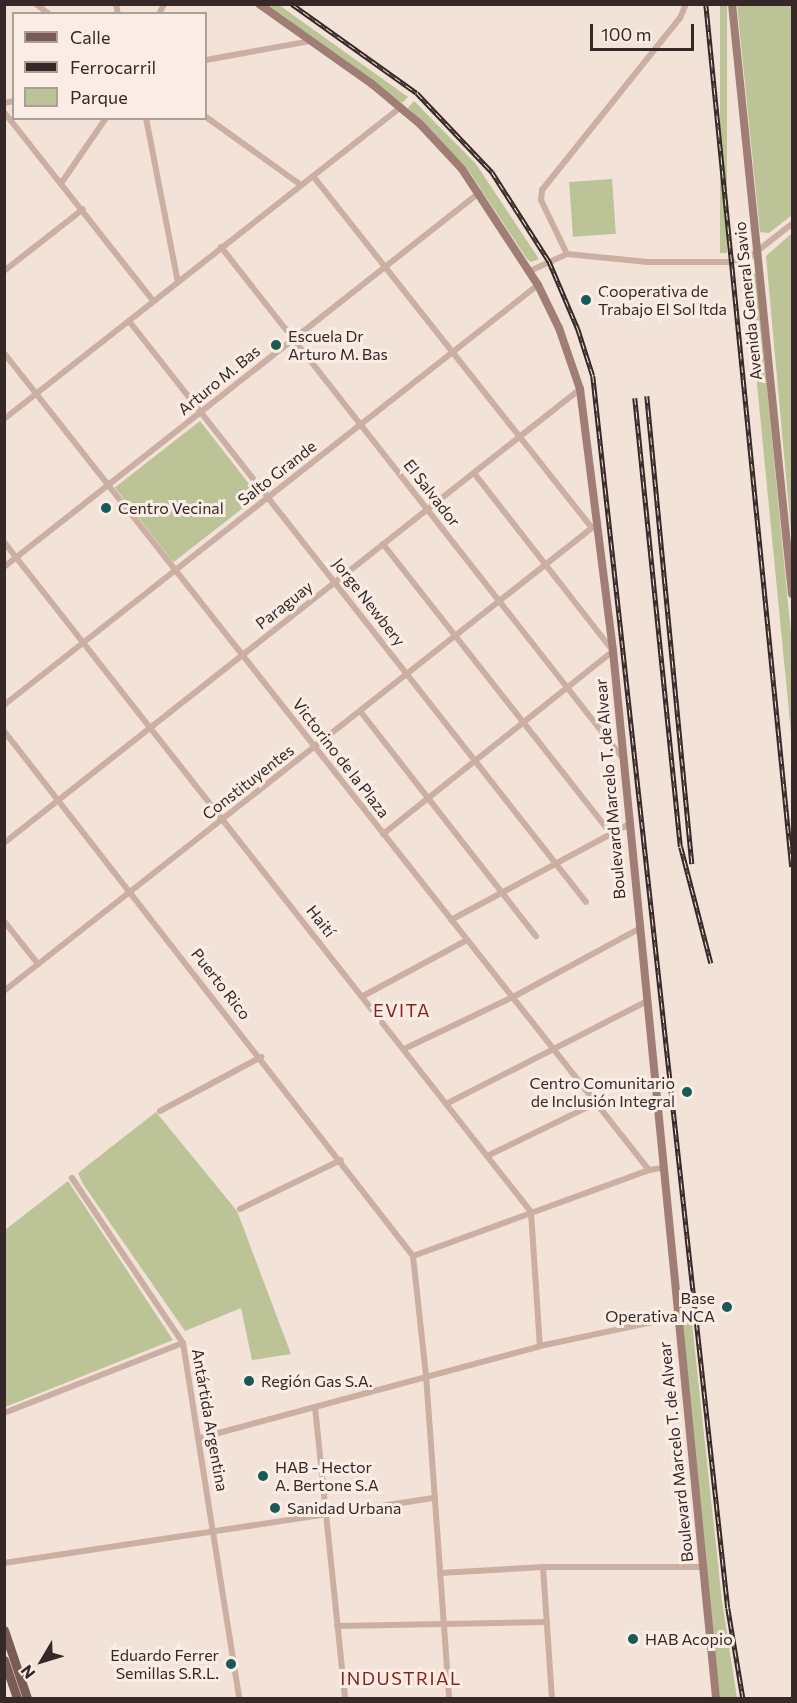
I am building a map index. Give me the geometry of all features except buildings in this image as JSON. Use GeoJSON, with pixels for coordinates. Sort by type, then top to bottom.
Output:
{"type":"FeatureCollection","features":[{"type":"Feature","properties":{"kind":"main road","name":"Boulevard Marcelo T. de Alvear"},"geometry":{"type":"LineString","coordinates":[[259,4],[401,107],[442,145],[479,193],[538,285],[559,328],[580,389],[613,651],[661,1168],[716,1698]]}},
{"type":"Feature","properties":{"kind":"main road","name":"Avenida General Savio"},"geometry":{"type":"LineString","coordinates":[[732,4],[792,594]]}},
{"type":"Feature","properties":{"kind":"main road"},"geometry":{"type":"LineString","coordinates":[[4,1630],[27,1698]]}},
{"type":"Feature","properties":{"kind":"main road"},"geometry":{"type":"LineString","coordinates":[[4,1660],[17,1698]]}},
{"type":"Feature","properties":{"kind":"street"},"geometry":{"type":"LineString","coordinates":[[567,254],[541,200],[542,190],[680,18],[686,4]]}},
{"type":"Feature","properties":{"kind":"street"},"geometry":{"type":"LineString","coordinates":[[207,60],[312,41]]}},
{"type":"Feature","properties":{"kind":"street"},"geometry":{"type":"LineString","coordinates":[[4,419],[401,107]]}},
{"type":"Feature","properties":{"kind":"street"},"geometry":{"type":"LineString","coordinates":[[4,112],[62,182],[153,302]]}},
{"type":"Feature","properties":{"kind":"street"},"geometry":{"type":"LineString","coordinates":[[207,118],[301,185]]}},
{"type":"Feature","properties":{"kind":"street"},"geometry":{"type":"LineString","coordinates":[[4,125],[11,120]]}},
{"type":"Feature","properties":{"kind":"street"},"geometry":{"type":"LineString","coordinates":[[62,182],[105,120]]}},
{"type":"Feature","properties":{"kind":"street"},"geometry":{"type":"LineString","coordinates":[[146,120],[178,282]]}},
{"type":"Feature","properties":{"kind":"street"},"geometry":{"type":"LineString","coordinates":[[313,176],[519,436],[596,528]]}},
{"type":"Feature","properties":{"kind":"street","name":"Arturo M. Bas"},"geometry":{"type":"LineString","coordinates":[[4,567],[479,193]]}},
{"type":"Feature","properties":{"kind":"street"},"geometry":{"type":"LineString","coordinates":[[4,271],[83,209]]}},
{"type":"Feature","properties":{"kind":"street"},"geometry":{"type":"LineString","coordinates":[[530,271],[567,254],[648,262],[722,263],[742,260],[758,251],[792,224]]}},
{"type":"Feature","properties":{"kind":"street","name":"El Salvador"},"geometry":{"type":"LineString","coordinates":[[221,247],[621,756]]}},
{"type":"Feature","properties":{"kind":"street","name":"Salto Grande"},"geometry":{"type":"LineString","coordinates":[[4,705],[538,285]]}},
{"type":"Feature","properties":{"kind":"street","name":"Jorge Newbery"},"geometry":{"type":"LineString","coordinates":[[129,321],[586,902]]}},
{"type":"Feature","properties":{"kind":"street","name":"Victorino de la Plaza"},"geometry":{"type":"LineString","coordinates":[[4,353],[649,1170]]}},
{"type":"Feature","properties":{"kind":"street","name":"Paraguay"},"geometry":{"type":"LineString","coordinates":[[4,843],[580,389]]}},
{"type":"Feature","properties":{"kind":"street"},"geometry":{"type":"LineString","coordinates":[[383,834],[613,651],[474,473]]}},
{"type":"Feature","properties":{"kind":"street","name":"Constituyentes"},"geometry":{"type":"LineString","coordinates":[[4,991],[454,636],[596,528]]}},
{"type":"Feature","properties":{"kind":"street","name":"Haití"},"geometry":{"type":"LineString","coordinates":[[4,542],[531,1212]]}},
{"type":"Feature","properties":{"kind":"street"},"geometry":{"type":"LineString","coordinates":[[384,544],[611,834]]}},
{"type":"Feature","properties":{"kind":"street"},"geometry":{"type":"LineString","coordinates":[[360,711],[536,936]]}},
{"type":"Feature","properties":{"kind":"street","name":"Puerto Rico"},"geometry":{"type":"LineString","coordinates":[[4,731],[261,1057],[413,1256]]}},
{"type":"Feature","properties":{"kind":"street"},"geometry":{"type":"LineString","coordinates":[[451,920],[629,824]]}},
{"type":"Feature","properties":{"kind":"street"},"geometry":{"type":"LineString","coordinates":[[4,921],[38,964]]}},
{"type":"Feature","properties":{"kind":"street"},"geometry":{"type":"LineString","coordinates":[[404,1049],[513,997],[638,930]]}},
{"type":"Feature","properties":{"kind":"street"},"geometry":{"type":"LineString","coordinates":[[363,996],[467,940]]}},
{"type":"Feature","properties":{"kind":"street"},"geometry":{"type":"LineString","coordinates":[[446,1104],[645,1002]]}},
{"type":"Feature","properties":{"kind":"street"},"geometry":{"type":"LineString","coordinates":[[160,1111],[261,1057]]}},
{"type":"Feature","properties":{"kind":"street"},"geometry":{"type":"LineString","coordinates":[[487,1156],[596,1103]]}},
{"type":"Feature","properties":{"kind":"street"},"geometry":{"type":"LineString","coordinates":[[240,1209],[341,1160]]}},
{"type":"Feature","properties":{"kind":"street"},"geometry":{"type":"LineString","coordinates":[[448,1698],[426,1376],[413,1256],[649,1170],[661,1168]]}},
{"type":"Feature","properties":{"kind":"street","name":"Antártida Argentina"},"geometry":{"type":"LineString","coordinates":[[72,1178],[183,1343],[215,1531],[239,1698]]}},
{"type":"Feature","properties":{"kind":"street"},"geometry":{"type":"LineString","coordinates":[[531,1212],[540,1346]]}},
{"type":"Feature","properties":{"kind":"street"},"geometry":{"type":"LineString","coordinates":[[200,1438],[540,1346],[676,1317]]}},
{"type":"Feature","properties":{"kind":"street"},"geometry":{"type":"LineString","coordinates":[[4,1413],[183,1343]]}},
{"type":"Feature","properties":{"kind":"street"},"geometry":{"type":"LineString","coordinates":[[315,1407],[345,1698]]}},
{"type":"Feature","properties":{"kind":"street"},"geometry":{"type":"LineString","coordinates":[[4,1563],[435,1498]]}},
{"type":"Feature","properties":{"kind":"street"},"geometry":{"type":"LineString","coordinates":[[440,1572],[543,1567],[703,1567]]}},
{"type":"Feature","properties":{"kind":"street"},"geometry":{"type":"LineString","coordinates":[[543,1567],[552,1698]]}},
{"type":"Feature","properties":{"kind":"street"},"geometry":{"type":"LineString","coordinates":[[337,1626],[547,1622]]}},
{"type":"Feature","properties":{"kind":"green space"},"geometry":{"type":"Polygon","coordinates":[[[266,5],[279,5],[408,97],[402,103],[266,5]]]}},
{"type":"Feature","properties":{"kind":"green space"},"geometry":{"type":"Polygon","coordinates":[[[720,5],[727,5],[727,253],[720,253],[720,5]]]}},
{"type":"Feature","properties":{"kind":"green space"},"geometry":{"type":"Polygon","coordinates":[[[737,5],[792,5],[792,215],[769,233],[760,232],[737,5]]]}},
{"type":"Feature","properties":{"kind":"green space"},"geometry":{"type":"Polygon","coordinates":[[[414,101],[476,164],[539,259],[531,262],[527,259],[466,167],[408,108],[414,101]]]}},
{"type":"Feature","properties":{"kind":"green space"},"geometry":{"type":"Polygon","coordinates":[[[612,179],[616,234],[573,237],[569,182],[612,179]]]}},
{"type":"Feature","properties":{"kind":"green space"},"geometry":{"type":"Polygon","coordinates":[[[792,233],[792,543],[766,256],[792,233]]]}},
{"type":"Feature","properties":{"kind":"green space"},"geometry":{"type":"Polygon","coordinates":[[[746,271],[756,274],[792,644],[792,743],[746,271]]]}},
{"type":"Feature","properties":{"kind":"green space"},"geometry":{"type":"Polygon","coordinates":[[[200,421],[258,496],[173,562],[115,487],[200,421]]]}},
{"type":"Feature","properties":{"kind":"green space"},"geometry":{"type":"Polygon","coordinates":[[[156,1112],[237,1211],[291,1354],[252,1360],[241,1308],[185,1331],[83,1184],[78,1173],[156,1112]]]}},
{"type":"Feature","properties":{"kind":"green space"},"geometry":{"type":"Polygon","coordinates":[[[68,1181],[173,1340],[5,1407],[5,1230],[68,1181]]]}},
{"type":"Feature","properties":{"kind":"green space"},"geometry":{"type":"Polygon","coordinates":[[[680,1314],[691,1314],[722,1601],[737,1698],[720,1698],[680,1314]]]}},
{"type":"Feature","properties":{"kind":"railway"},"geometry":{"type":"LineString","coordinates":[[292,4],[417,93],[492,172],[549,261],[578,329],[593,376],[728,1608],[743,1698]]}},
{"type":"Feature","properties":{"kind":"railway"},"geometry":{"type":"LineString","coordinates":[[706,4],[792,867]]}},
{"type":"Feature","properties":{"kind":"railway"},"geometry":{"type":"LineString","coordinates":[[647,396],[692,864]]}},
{"type":"Feature","properties":{"kind":"railway"},"geometry":{"type":"LineString","coordinates":[[635,398],[681,847],[711,963]]}},
{"type":"Feature","properties":{"kind":"place","name":"Cooperativa de Trabajo El Sol ltda"},"geometry":{"type":"Point","coordinates":[586,300]}},
{"type":"Feature","properties":{"kind":"place","name":"Escuela Dr Arturo M. Bas"},"geometry":{"type":"Point","coordinates":[276,345]}},
{"type":"Feature","properties":{"kind":"place","name":"Centro Vecinal"},"geometry":{"type":"Point","coordinates":[106,508]}},
{"type":"Feature","properties":{"kind":"place","name":"Centro Comunitario de Inclusión Integral"},"geometry":{"type":"Point","coordinates":[687,1092]}},
{"type":"Feature","properties":{"kind":"place","name":"Base Operativa NCA"},"geometry":{"type":"Point","coordinates":[727,1307]}},
{"type":"Feature","properties":{"kind":"place","name":"Región Gas S.A."},"geometry":{"type":"Point","coordinates":[249,1381]}},
{"type":"Feature","properties":{"kind":"place","name":"HAB - Hector A. Bertone S.A"},"geometry":{"type":"Point","coordinates":[263,1476]}},
{"type":"Feature","properties":{"kind":"place","name":"Sanidad Urbana"},"geometry":{"type":"Point","coordinates":[275,1508]}},
{"type":"Feature","properties":{"kind":"place","name":"HAB Acopio"},"geometry":{"type":"Point","coordinates":[633,1639]}},
{"type":"Feature","properties":{"kind":"place","name":"Eduardo Ferrer Semillas S.R.L."},"geometry":{"type":"Point","coordinates":[231,1664]}},
{"type":"Feature","properties":{"kind":"district","name":"EVITA"},"geometry":{"type":"Point","coordinates":[402,1010]}},
{"type":"Feature","properties":{"kind":"district","name":"INDUSTRIAL"},"geometry":{"type":"Point","coordinates":[401,1678]}}]}
